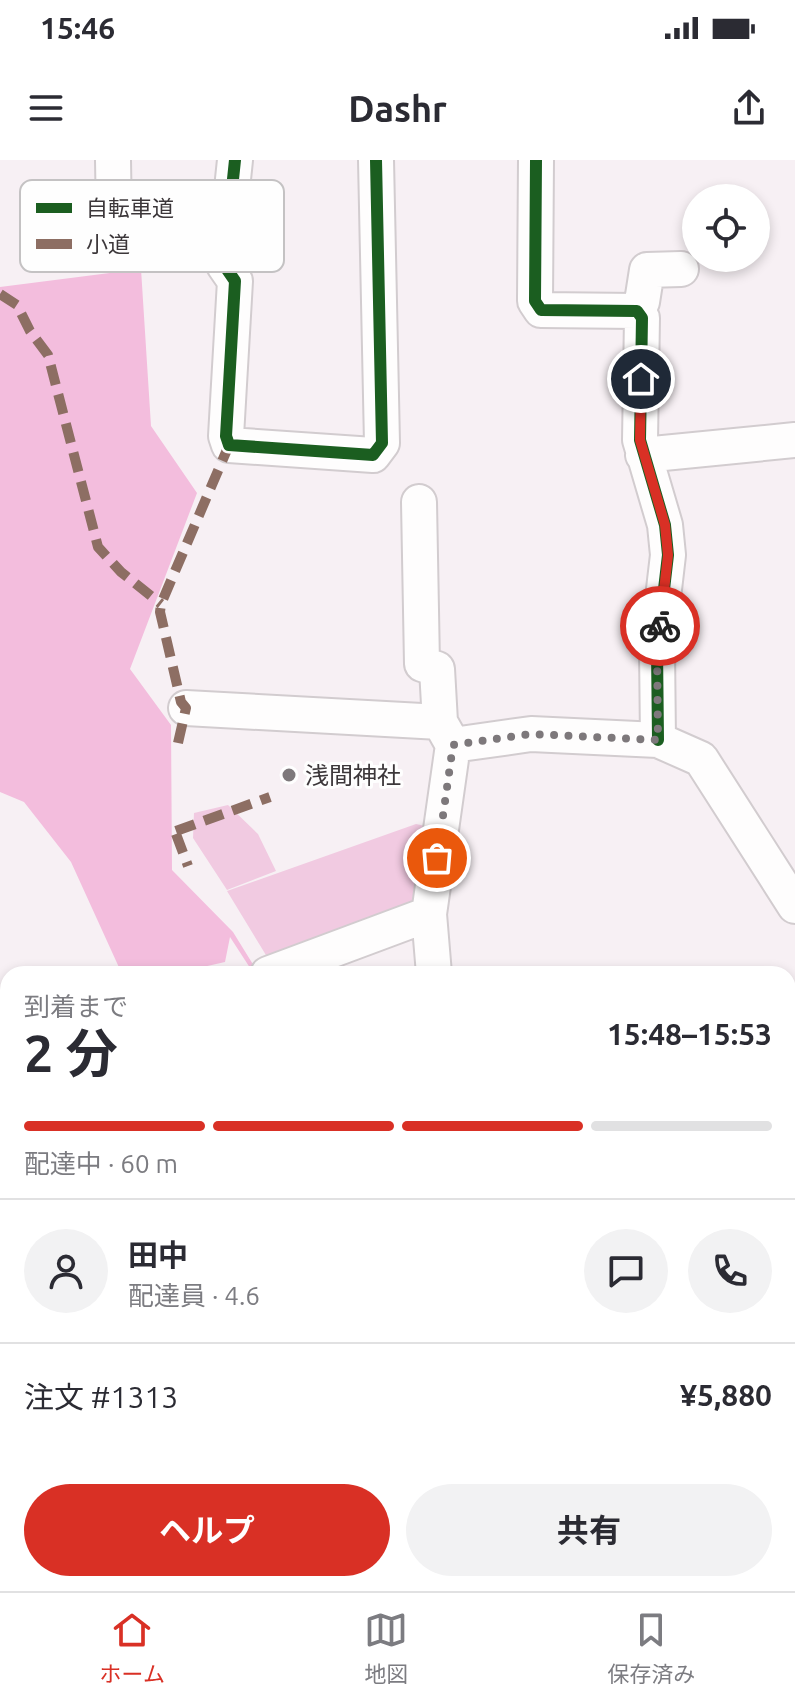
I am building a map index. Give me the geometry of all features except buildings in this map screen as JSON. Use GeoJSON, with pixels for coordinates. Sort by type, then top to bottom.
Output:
{"type":"FeatureCollection","features":[{"type":"Feature","properties":{"kind":"street"},"geometry":{"type":"LineString","coordinates":[[113,160],[113,180]]}},
{"type":"Feature","properties":{"kind":"street"},"geometry":{"type":"LineString","coordinates":[[233,180],[235,160]]}},
{"type":"Feature","properties":{"kind":"street"},"geometry":{"type":"LineString","coordinates":[[229,272],[235,281],[226,436],[229,445],[373,455],[382,443],[376,160]]}},
{"type":"Feature","properties":{"kind":"street"},"geometry":{"type":"LineString","coordinates":[[536,160],[535,301],[541,310],[637,311]]}},
{"type":"Feature","properties":{"kind":"street"},"geometry":{"type":"LineString","coordinates":[[637,311],[642,302],[647,270],[681,269]]}},
{"type":"Feature","properties":{"kind":"street"},"geometry":{"type":"LineString","coordinates":[[637,311],[642,318],[640,440],[665,525],[668,555],[657,649],[658,740]]}},
{"type":"Feature","properties":{"kind":"street"},"geometry":{"type":"LineString","coordinates":[[643,455],[795,440]]}},
{"type":"Feature","properties":{"kind":"street"},"geometry":{"type":"LineString","coordinates":[[419,502],[422,664],[437,669],[446,733],[429,914],[433,966]]}},
{"type":"Feature","properties":{"kind":"street"},"geometry":{"type":"LineString","coordinates":[[186,708],[446,733],[658,740],[701,759],[795,906]]}},
{"type":"Feature","properties":{"kind":"street"},"geometry":{"type":"LineString","coordinates":[[289,966],[429,914]]}},
{"type":"Feature","properties":{"kind":"shaded area"},"geometry":{"type":"Polygon","coordinates":[[[118,272],[141,272],[151,426],[197,493],[130,669],[171,725],[172,870],[233,932],[254,966],[249,966],[230,937],[225,962],[207,966],[118,966],[71,862],[24,802],[0,792],[0,287],[118,272]]]}},
{"type":"Feature","properties":{"kind":"shaded area"},"geometry":{"type":"Polygon","coordinates":[[[228,805],[258,834],[276,871],[227,890],[193,838],[194,813],[228,805]]]}},
{"type":"Feature","properties":{"kind":"shaded area"},"geometry":{"type":"Polygon","coordinates":[[[416,824],[425,826],[424,912],[272,965],[227,891],[416,824]]]}},
{"type":"Feature","properties":{"kind":"marked path"},"geometry":{"type":"LineString","coordinates":[[0,294],[17,305],[30,331],[48,355],[98,547],[121,572],[161,604]]}},
{"type":"Feature","properties":{"kind":"marked path"},"geometry":{"type":"LineString","coordinates":[[178,743],[186,708],[181,702],[160,612],[161,604],[229,445]]}},
{"type":"Feature","properties":{"kind":"marked path"},"geometry":{"type":"LineString","coordinates":[[176,831],[270,797]]}},
{"type":"Feature","properties":{"kind":"marked path"},"geometry":{"type":"LineString","coordinates":[[176,834],[188,866]]}},
{"type":"Feature","properties":{"kind":"cycle path"},"geometry":{"type":"LineString","coordinates":[[233,180],[235,160]]}},
{"type":"Feature","properties":{"kind":"cycle path"},"geometry":{"type":"LineString","coordinates":[[229,272],[235,281],[226,436],[229,445],[373,455],[382,443],[376,160]]}},
{"type":"Feature","properties":{"kind":"cycle path"},"geometry":{"type":"LineString","coordinates":[[536,160],[535,301],[541,310],[637,311],[642,318],[640,440],[665,525],[668,555],[657,649],[658,740]]}},
{"type":"Feature","properties":{"kind":"way so far"},"geometry":{"type":"LineString","coordinates":[[437,858],[453,745],[531,734],[658,740],[657,649],[660,626]]}},
{"type":"Feature","properties":{"kind":"place","name":"浅間神社"},"geometry":{"type":"Point","coordinates":[289,775]}},
{"type":"Feature","properties":{"kind":"route"},"geometry":{"type":"LineString","coordinates":[[641,379],[640,440],[665,525],[668,555],[660,626]]}}]}
